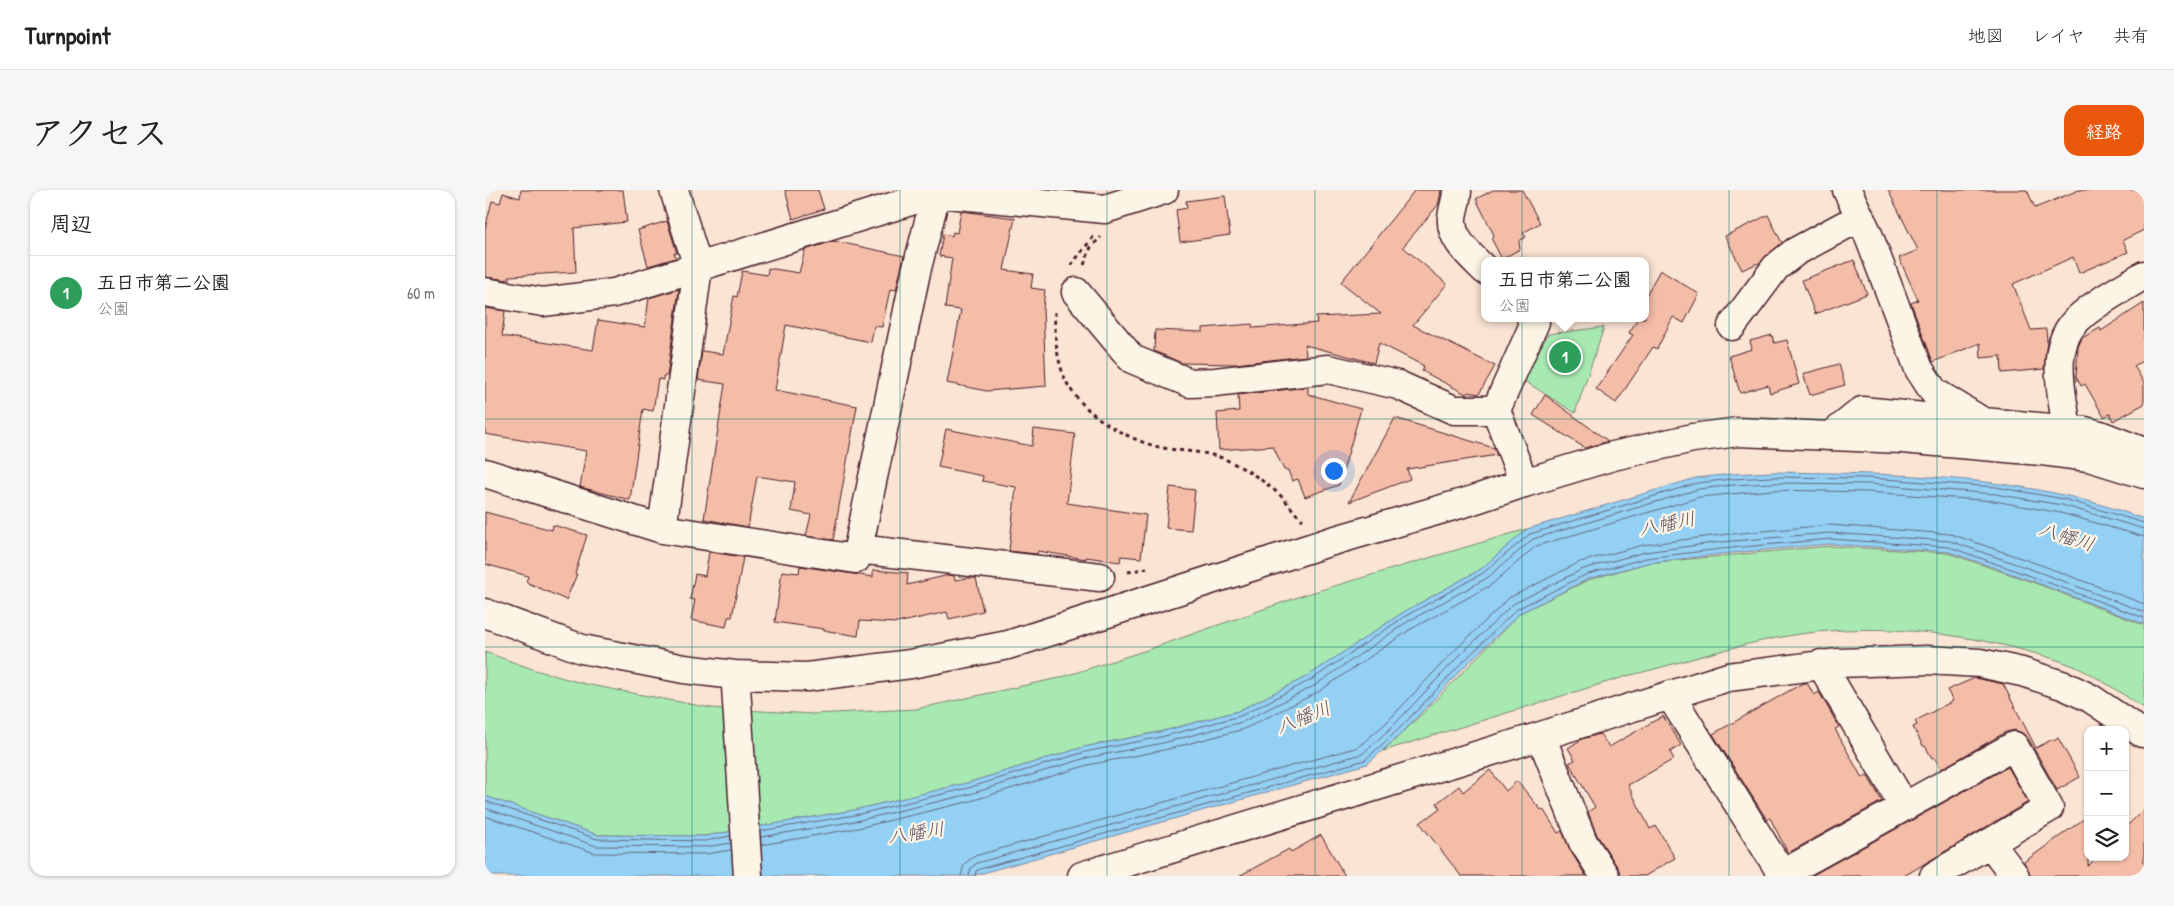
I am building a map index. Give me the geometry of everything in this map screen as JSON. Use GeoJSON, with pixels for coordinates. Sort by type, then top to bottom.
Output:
{"type":"FeatureCollection","features":[{"type":"Feature","properties":{"kind":"street"},"geometry":{"type":"LineString","coordinates":[[662,529],[698,267],[674,190]]}},
{"type":"Feature","properties":{"kind":"street"},"geometry":{"type":"LineString","coordinates":[[485,292],[543,302],[613,293],[937,192],[1105,209],[1164,190]]}},
{"type":"Feature","properties":{"kind":"street"},"geometry":{"type":"LineString","coordinates":[[1457,190],[1452,218],[1453,230],[1459,242],[1481,266]]}},
{"type":"Feature","properties":{"kind":"street"},"geometry":{"type":"LineString","coordinates":[[1847,190],[1860,218],[1919,369],[1934,392],[1983,422]]}},
{"type":"Feature","properties":{"kind":"street"},"geometry":{"type":"LineString","coordinates":[[485,473],[662,529],[857,559],[917,272],[937,192]]}},
{"type":"Feature","properties":{"kind":"street"},"geometry":{"type":"LineString","coordinates":[[1732,326],[1776,267],[1795,252],[1860,218]]}},
{"type":"Feature","properties":{"kind":"street"},"geometry":{"type":"LineString","coordinates":[[2067,428],[2061,392],[2059,362],[2061,346],[2069,329],[2079,317],[2144,275]]}},
{"type":"Feature","properties":{"kind":"street"},"geometry":{"type":"LineString","coordinates":[[1072,281],[1132,359],[1189,383],[1215,382],[1328,369],[1398,385],[1454,410],[1496,410]]}},
{"type":"Feature","properties":{"kind":"street"},"geometry":{"type":"LineString","coordinates":[[1524,483],[1496,410],[1535,322]]}},
{"type":"Feature","properties":{"kind":"street"},"geometry":{"type":"LineString","coordinates":[[1831,436],[1861,411],[2067,428],[2101,435],[2144,452]]}},
{"type":"Feature","properties":{"kind":"street"},"geometry":{"type":"LineString","coordinates":[[485,613],[582,649],[735,681],[807,677],[911,664],[1008,645],[1329,542],[1470,501],[1613,456],[1693,438],[1738,432],[1902,439],[2089,457],[2144,474]]}},
{"type":"Feature","properties":{"kind":"street"},"geometry":{"type":"LineString","coordinates":[[858,549],[1100,577]]}},
{"type":"Feature","properties":{"kind":"street"},"geometry":{"type":"LineString","coordinates":[[1082,876],[1728,677],[1821,664],[1927,660],[1980,664],[2022,672],[2065,686],[2090,698],[2142,733]]}},
{"type":"Feature","properties":{"kind":"street"},"geometry":{"type":"LineString","coordinates":[[1821,664],[1904,806]]}},
{"type":"Feature","properties":{"kind":"street"},"geometry":{"type":"LineString","coordinates":[[735,681],[748,876]]}},
{"type":"Feature","properties":{"kind":"street"},"geometry":{"type":"LineString","coordinates":[[1670,695],[1781,875],[2014,746],[2049,808],[1934,876]]}},
{"type":"Feature","properties":{"kind":"street"},"geometry":{"type":"LineString","coordinates":[[1541,736],[1583,842],[1605,876]]}},
{"type":"Feature","properties":{"kind":"street"},"geometry":{"type":"LineString","coordinates":[[1990,843],[2015,876]]}},
{"type":"Feature","properties":{"kind":"path"},"geometry":{"type":"LineString","coordinates":[[1072,281],[1091,247],[1108,230],[1119,205]]}},
{"type":"Feature","properties":{"kind":"path"},"geometry":{"type":"LineString","coordinates":[[1072,281],[1081,249],[1119,205]]}},
{"type":"Feature","properties":{"kind":"path"},"geometry":{"type":"LineString","coordinates":[[1055,310],[1054,327],[1059,358],[1067,382],[1076,395],[1100,420],[1119,432],[1154,446],[1221,457],[1264,483],[1284,499],[1300,518],[1308,523]]}},
{"type":"Feature","properties":{"kind":"green space"},"geometry":{"type":"Polygon","coordinates":[[[1604,327],[1575,413],[1523,380],[1548,334],[1604,327]]]}},
{"type":"Feature","properties":{"kind":"green space"},"geometry":{"type":"Polygon","coordinates":[[[1527,529],[1481,569],[1402,613],[1308,676],[1238,711],[1163,731],[1084,747],[967,783],[854,810],[705,836],[598,835],[485,796],[485,652],[535,670],[585,684],[711,708],[813,714],[916,709],[1059,678],[1147,650],[1304,595],[1527,529]]]}},
{"type":"Feature","properties":{"kind":"green space"},"geometry":{"type":"Polygon","coordinates":[[[1830,546],[1948,553],[2035,583],[2144,625],[2144,708],[2085,671],[2052,658],[2011,647],[1957,636],[1902,630],[1847,630],[1793,635],[1730,648],[1627,676],[1383,751],[1428,708],[1520,613],[1588,580],[1647,563],[1830,546]]]}},
{"type":"Feature","properties":{"kind":"water","name":"八幡川"},"geometry":{"type":"Polygon","coordinates":[[[1772,472],[1961,479],[2054,493],[2099,504],[2144,519],[2144,624],[2035,582],[1949,552],[1830,544],[1647,563],[1588,579],[1520,613],[1465,666],[1400,735],[1367,764],[972,876],[485,876],[485,796],[598,835],[705,836],[854,810],[967,783],[1084,747],[1160,732],[1238,711],[1308,676],[1402,613],[1481,569],[1527,529],[1696,478],[1772,472]]]}},
{"type":"Feature","properties":{"kind":"building"},"geometry":{"type":"Polygon","coordinates":[[[521,190],[623,190],[627,222],[574,228],[576,272],[509,276],[509,280],[485,277],[485,229],[492,201],[500,203],[503,193],[520,198],[521,190]]]}},
{"type":"Feature","properties":{"kind":"building"},"geometry":{"type":"Polygon","coordinates":[[[785,190],[818,190],[824,209],[793,219],[785,190]]]}},
{"type":"Feature","properties":{"kind":"building"},"geometry":{"type":"Polygon","coordinates":[[[1415,190],[1441,190],[1438,205],[1403,247],[1447,284],[1413,325],[1495,366],[1479,394],[1468,392],[1466,394],[1422,371],[1424,366],[1379,343],[1374,363],[1305,345],[1306,356],[1235,364],[1182,363],[1154,351],[1155,330],[1203,332],[1203,328],[1252,324],[1253,328],[1317,323],[1316,317],[1381,314],[1341,282],[1415,190]]]}},
{"type":"Feature","properties":{"kind":"building"},"geometry":{"type":"Polygon","coordinates":[[[1493,190],[1522,190],[1540,223],[1523,233],[1526,237],[1519,241],[1520,249],[1506,257],[1501,257],[1491,238],[1494,235],[1476,199],[1493,190]]]}},
{"type":"Feature","properties":{"kind":"building"},"geometry":{"type":"Polygon","coordinates":[[[1888,190],[2027,190],[2035,208],[2079,190],[2144,190],[2144,230],[2123,240],[2128,252],[2079,273],[2073,257],[2013,284],[2031,330],[2046,329],[2047,341],[2044,369],[2002,373],[2001,356],[1981,358],[1980,343],[1933,362],[1911,303],[1918,300],[1899,258],[1918,250],[1888,190]]]}},
{"type":"Feature","properties":{"kind":"building"},"geometry":{"type":"Polygon","coordinates":[[[1225,196],[1230,235],[1180,242],[1176,210],[1187,208],[1186,201],[1225,196]]]}},
{"type":"Feature","properties":{"kind":"building"},"geometry":{"type":"Polygon","coordinates":[[[961,211],[1015,218],[1004,270],[1033,274],[1031,288],[1045,290],[1043,309],[1046,386],[987,391],[947,383],[961,310],[945,308],[952,258],[939,256],[943,234],[952,236],[953,232],[957,233],[961,211]]]}},
{"type":"Feature","properties":{"kind":"building"},"geometry":{"type":"Polygon","coordinates":[[[1768,215],[1782,243],[1761,262],[1742,270],[1725,236],[1768,215]]]}},
{"type":"Feature","properties":{"kind":"building"},"geometry":{"type":"Polygon","coordinates":[[[667,221],[677,253],[674,253],[676,258],[648,266],[638,230],[667,221]]]}},
{"type":"Feature","properties":{"kind":"building"},"geometry":{"type":"Polygon","coordinates":[[[834,241],[904,256],[896,290],[890,289],[882,327],[874,326],[871,342],[786,325],[775,390],[857,406],[833,540],[806,536],[811,515],[791,511],[795,482],[757,476],[748,527],[704,519],[725,384],[698,380],[702,351],[723,354],[734,296],[737,297],[742,271],[767,275],[768,268],[799,273],[805,250],[834,241]]]}},
{"type":"Feature","properties":{"kind":"building"},"geometry":{"type":"Polygon","coordinates":[[[1854,260],[1867,294],[1815,314],[1802,280],[1854,260]]]}},
{"type":"Feature","properties":{"kind":"building"},"geometry":{"type":"Polygon","coordinates":[[[1660,270],[1699,294],[1684,323],[1673,317],[1657,349],[1653,347],[1616,403],[1596,389],[1633,335],[1629,333],[1636,322],[1649,322],[1649,290],[1660,270]]]}},
{"type":"Feature","properties":{"kind":"building"},"geometry":{"type":"Polygon","coordinates":[[[679,289],[667,376],[663,376],[663,380],[658,379],[653,411],[643,409],[630,500],[580,487],[586,451],[485,434],[485,308],[505,311],[502,336],[593,350],[598,320],[645,327],[649,298],[679,289]]]}},
{"type":"Feature","properties":{"kind":"building"},"geometry":{"type":"Polygon","coordinates":[[[2144,303],[2144,360],[2134,366],[2144,383],[2144,404],[2113,421],[2110,414],[2104,417],[2085,384],[2081,386],[2076,377],[2078,347],[2082,338],[2100,328],[2101,331],[2144,303]]]}},
{"type":"Feature","properties":{"kind":"building"},"geometry":{"type":"Polygon","coordinates":[[[1772,335],[1774,343],[1787,340],[1799,384],[1770,393],[1768,385],[1740,393],[1729,356],[1752,349],[1750,341],[1772,335]]]}},
{"type":"Feature","properties":{"kind":"building"},"geometry":{"type":"Polygon","coordinates":[[[1839,364],[1845,385],[1810,395],[1803,374],[1839,364]]]}},
{"type":"Feature","properties":{"kind":"building"},"geometry":{"type":"Polygon","coordinates":[[[1308,387],[1308,394],[1361,409],[1339,485],[1305,497],[1298,479],[1292,481],[1288,470],[1284,470],[1273,446],[1219,450],[1217,413],[1239,411],[1238,395],[1308,387]]]}},
{"type":"Feature","properties":{"kind":"building"},"geometry":{"type":"Polygon","coordinates":[[[1545,395],[1608,441],[1585,448],[1533,415],[1545,395]]]}},
{"type":"Feature","properties":{"kind":"building"},"geometry":{"type":"Polygon","coordinates":[[[1395,418],[1494,448],[1497,455],[1407,469],[1410,479],[1349,502],[1395,418]]]}},
{"type":"Feature","properties":{"kind":"building"},"geometry":{"type":"Polygon","coordinates":[[[946,429],[1032,446],[1034,429],[1075,434],[1067,503],[1146,515],[1141,558],[1121,556],[1120,562],[1086,557],[1086,559],[1038,551],[1037,554],[1009,551],[1016,487],[982,481],[983,476],[938,467],[946,429]]]}},
{"type":"Feature","properties":{"kind":"building"},"geometry":{"type":"Polygon","coordinates":[[[1170,487],[1195,490],[1191,530],[1166,528],[1170,487]]]}},
{"type":"Feature","properties":{"kind":"building"},"geometry":{"type":"Polygon","coordinates":[[[485,512],[552,530],[553,525],[587,535],[575,574],[577,574],[566,600],[526,582],[528,576],[485,564],[485,512]]]}},
{"type":"Feature","properties":{"kind":"building"},"geometry":{"type":"Polygon","coordinates":[[[709,552],[743,557],[732,617],[728,617],[726,627],[691,620],[695,600],[690,599],[695,574],[705,576],[709,552]]]}},
{"type":"Feature","properties":{"kind":"building"},"geometry":{"type":"Polygon","coordinates":[[[800,566],[873,577],[873,570],[908,573],[907,585],[949,575],[954,576],[955,580],[976,578],[983,611],[949,619],[947,612],[897,623],[860,621],[858,636],[775,622],[782,571],[799,573],[800,566]]]}},
{"type":"Feature","properties":{"kind":"building"},"geometry":{"type":"Polygon","coordinates":[[[1975,678],[2003,684],[2036,748],[2058,738],[2080,777],[2057,790],[2028,738],[2015,730],[2006,732],[1941,769],[1934,757],[1932,758],[1925,746],[1923,746],[1913,727],[1917,725],[1915,721],[1953,701],[1947,690],[1975,678]]]}},
{"type":"Feature","properties":{"kind":"building"},"geometry":{"type":"Polygon","coordinates":[[[1803,683],[1807,683],[1814,695],[1819,692],[1839,727],[1835,729],[1862,778],[1867,775],[1882,801],[1788,853],[1770,818],[1767,820],[1713,734],[1803,683]]]}},
{"type":"Feature","properties":{"kind":"building"},"geometry":{"type":"Polygon","coordinates":[[[1663,716],[1681,745],[1670,752],[1674,759],[1628,785],[1650,829],[1656,826],[1675,858],[1645,876],[1621,876],[1597,835],[1588,812],[1595,807],[1569,763],[1575,760],[1568,748],[1582,739],[1600,734],[1609,747],[1663,716]]]}},
{"type":"Feature","properties":{"kind":"building"},"geometry":{"type":"Polygon","coordinates":[[[2008,767],[2028,802],[1904,876],[1811,876],[2008,767]]]}},
{"type":"Feature","properties":{"kind":"building"},"geometry":{"type":"Polygon","coordinates":[[[1490,770],[1506,791],[1517,781],[1541,810],[1543,809],[1558,833],[1562,831],[1570,850],[1586,876],[1461,876],[1420,823],[1440,808],[1437,803],[1459,786],[1463,792],[1490,770]]]}},
{"type":"Feature","properties":{"kind":"building"},"geometry":{"type":"Polygon","coordinates":[[[2144,809],[2144,876],[2030,876],[2024,862],[2084,819],[2084,861],[2088,861],[2088,866],[2093,861],[2129,861],[2129,824],[2144,809]]]}},
{"type":"Feature","properties":{"kind":"building"},"geometry":{"type":"Polygon","coordinates":[[[1321,835],[1345,876],[1239,876],[1289,849],[1291,852],[1321,835]]]}},
{"type":"Feature","properties":{"kind":"place","name":"五日市第二公園"},"geometry":{"type":"Point","coordinates":[1565,357]}}]}
